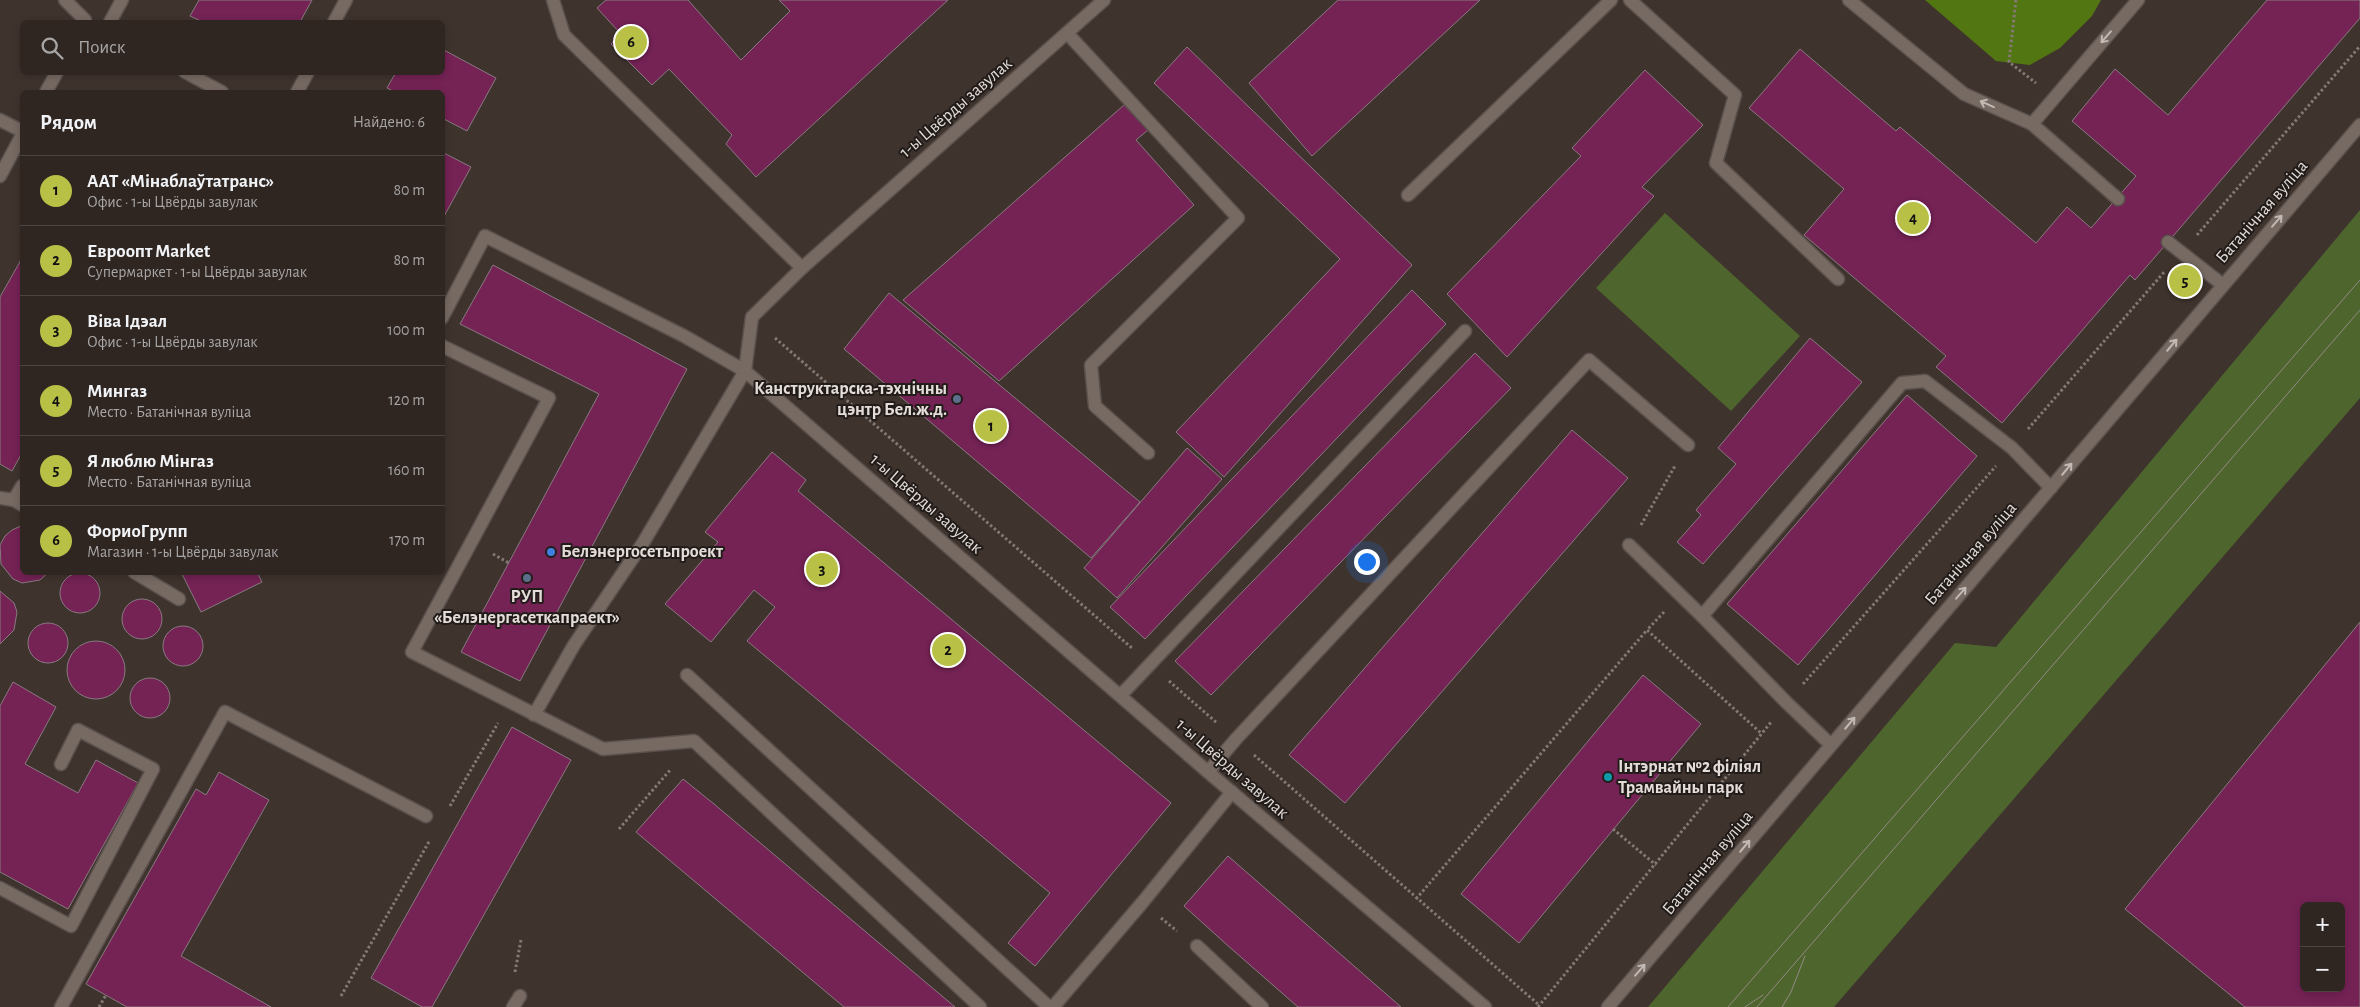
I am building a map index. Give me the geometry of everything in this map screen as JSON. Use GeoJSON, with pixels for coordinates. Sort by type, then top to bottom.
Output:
{"type":"FeatureCollection","features":[{"type":"Feature","properties":{"kind":"street"},"geometry":{"type":"LineString","coordinates":[[66,0],[84,20]]}},
{"type":"Feature","properties":{"kind":"street"},"geometry":{"type":"LineString","coordinates":[[111,20],[122,0]]}},
{"type":"Feature","properties":{"kind":"street"},"geometry":{"type":"LineString","coordinates":[[335,20],[346,0]]}},
{"type":"Feature","properties":{"kind":"street"},"geometry":{"type":"LineString","coordinates":[[553,0],[564,35],[802,268]]}},
{"type":"Feature","properties":{"kind":"street","name":"1-ы Цвёрды завулак"},"geometry":{"type":"LineString","coordinates":[[1104,0],[802,268],[752,317],[745,371],[1208,772],[1485,1007]]}},
{"type":"Feature","properties":{"kind":"street"},"geometry":{"type":"LineString","coordinates":[[1408,195],[1611,0]]}},
{"type":"Feature","properties":{"kind":"street"},"geometry":{"type":"LineString","coordinates":[[1630,0],[1735,95],[1716,163],[1838,279]]}},
{"type":"Feature","properties":{"kind":"street"},"geometry":{"type":"LineString","coordinates":[[1849,0],[1964,94],[2032,124],[2118,199]]}},
{"type":"Feature","properties":{"kind":"street"},"geometry":{"type":"LineString","coordinates":[[2032,124],[2138,0]]}},
{"type":"Feature","properties":{"kind":"street"},"geometry":{"type":"LineString","coordinates":[[1067,33],[1238,218],[1090,365],[1095,406],[1148,453]]}},
{"type":"Feature","properties":{"kind":"street"},"geometry":{"type":"LineString","coordinates":[[47,90],[55,75]]}},
{"type":"Feature","properties":{"kind":"street"},"geometry":{"type":"LineString","coordinates":[[191,75],[218,90]]}},
{"type":"Feature","properties":{"kind":"street"},"geometry":{"type":"LineString","coordinates":[[298,90],[306,75]]}},
{"type":"Feature","properties":{"kind":"street"},"geometry":{"type":"LineString","coordinates":[[0,120],[20,130]]}},
{"type":"Feature","properties":{"kind":"street","name":"Батанічная вуліца"},"geometry":{"type":"LineString","coordinates":[[1608,1007],[2360,125]]}},
{"type":"Feature","properties":{"kind":"street"},"geometry":{"type":"LineString","coordinates":[[0,176],[20,139]]}},
{"type":"Feature","properties":{"kind":"street"},"geometry":{"type":"LineString","coordinates":[[445,312],[485,236],[684,336],[745,371],[643,543],[574,644],[534,715]]}},
{"type":"Feature","properties":{"kind":"street"},"geometry":{"type":"LineString","coordinates":[[2168,242],[2222,285]]}},
{"type":"Feature","properties":{"kind":"street"},"geometry":{"type":"LineString","coordinates":[[1121,695],[1465,331]]}},
{"type":"Feature","properties":{"kind":"street"},"geometry":{"type":"LineString","coordinates":[[445,347],[548,398],[412,652],[509,703],[603,749],[694,741],[980,1007]]}},
{"type":"Feature","properties":{"kind":"street"},"geometry":{"type":"LineString","coordinates":[[1208,772],[1236,739],[1589,360],[1688,445]]}},
{"type":"Feature","properties":{"kind":"street"},"geometry":{"type":"LineString","coordinates":[[1702,616],[1902,384],[1925,381],[2012,448],[2051,488]]}},
{"type":"Feature","properties":{"kind":"street"},"geometry":{"type":"LineString","coordinates":[[0,498],[18,503]]}},
{"type":"Feature","properties":{"kind":"street"},"geometry":{"type":"LineString","coordinates":[[1629,545],[1831,745]]}},
{"type":"Feature","properties":{"kind":"street"},"geometry":{"type":"LineString","coordinates":[[139,575],[178,599]]}},
{"type":"Feature","properties":{"kind":"street"},"geometry":{"type":"LineString","coordinates":[[687,675],[1051,1007],[1142,903],[1232,792]]}},
{"type":"Feature","properties":{"kind":"street"},"geometry":{"type":"LineString","coordinates":[[61,1007],[225,712],[426,816]]}},
{"type":"Feature","properties":{"kind":"street"},"geometry":{"type":"LineString","coordinates":[[0,888],[71,926],[153,769],[78,730],[61,764]]}},
{"type":"Feature","properties":{"kind":"street"},"geometry":{"type":"LineString","coordinates":[[1196,946],[1262,1007]]}},
{"type":"Feature","properties":{"kind":"path"},"geometry":{"type":"LineString","coordinates":[[2016,0],[2009,62],[2054,98]]}},
{"type":"Feature","properties":{"kind":"path"},"geometry":{"type":"LineString","coordinates":[[1538,1007],[1656,865],[1786,702],[2012,448],[2360,46]]}},
{"type":"Feature","properties":{"kind":"path"},"geometry":{"type":"LineString","coordinates":[[1629,545],[1688,445]]}},
{"type":"Feature","properties":{"kind":"path"},"geometry":{"type":"LineString","coordinates":[[1416,898],[1680,594]]}},
{"type":"Feature","properties":{"kind":"path"},"geometry":{"type":"LineString","coordinates":[[1648,630],[1762,734]]}},
{"type":"Feature","properties":{"kind":"path"},"geometry":{"type":"LineString","coordinates":[[450,806],[509,703]]}},
{"type":"Feature","properties":{"kind":"path"},"geometry":{"type":"LineString","coordinates":[[619,829],[694,741]]}},
{"type":"Feature","properties":{"kind":"path"},"geometry":{"type":"LineString","coordinates":[[1613,829],[1656,865]]}},
{"type":"Feature","properties":{"kind":"path"},"geometry":{"type":"LineString","coordinates":[[341,996],[435,832]]}},
{"type":"Feature","properties":{"kind":"path"},"geometry":{"type":"LineString","coordinates":[[1142,903],[1196,946]]}},
{"type":"Feature","properties":{"kind":"path"},"geometry":{"type":"LineString","coordinates":[[99,1007],[106,995]]}},
{"type":"Feature","properties":{"kind":"green space"},"geometry":{"type":"Polygon","coordinates":[[[1925,0],[2101,0],[2092,16],[2060,48],[2030,65],[1996,61],[1925,0]]]}},
{"type":"Feature","properties":{"kind":"green space"},"geometry":{"type":"Polygon","coordinates":[[[2360,210],[2360,398],[1834,1007],[1648,1007],[1955,643],[1996,647],[2360,210]]]}},
{"type":"Feature","properties":{"kind":"green space"},"geometry":{"type":"Polygon","coordinates":[[[1665,213],[1800,336],[1731,411],[1596,288],[1665,213]]]}},
{"type":"Feature","properties":{"kind":"building"},"geometry":{"type":"Polygon","coordinates":[[[199,0],[312,0],[301,20],[199,20],[190,16],[199,0]]]}},
{"type":"Feature","properties":{"kind":"building"},"geometry":{"type":"Polygon","coordinates":[[[606,0],[688,0],[741,60],[790,11],[779,0],[948,0],[756,177],[726,144],[732,135],[669,69],[652,85],[611,44],[620,33],[597,8],[606,0]]]}},
{"type":"Feature","properties":{"kind":"building"},"geometry":{"type":"Polygon","coordinates":[[[1338,0],[1480,0],[1312,156],[1249,83],[1338,0]]]}},
{"type":"Feature","properties":{"kind":"building"},"geometry":{"type":"Polygon","coordinates":[[[2267,0],[2360,0],[2360,18],[2135,280],[2130,275],[2002,423],[1936,367],[1946,356],[1804,235],[1844,189],[1749,108],[1800,49],[1896,131],[1900,127],[2036,243],[2067,207],[2091,228],[2136,176],[2072,121],[2115,69],[2168,115],[2267,0]]]}},
{"type":"Feature","properties":{"kind":"building"},"geometry":{"type":"Polygon","coordinates":[[[1187,47],[1412,265],[1224,477],[1176,432],[1340,259],[1154,83],[1187,47]]]}},
{"type":"Feature","properties":{"kind":"building"},"geometry":{"type":"Polygon","coordinates":[[[445,51],[496,78],[467,131],[445,120],[445,90],[391,90],[387,88],[394,75],[445,75],[445,51]]]}},
{"type":"Feature","properties":{"kind":"building"},"geometry":{"type":"Polygon","coordinates":[[[1645,70],[1703,125],[1642,187],[1654,196],[1507,357],[1447,294],[1581,156],[1572,148],[1645,70]]]}},
{"type":"Feature","properties":{"kind":"building"},"geometry":{"type":"Polygon","coordinates":[[[1124,105],[1148,130],[1136,140],[1194,205],[999,381],[903,300],[1124,105]]]}},
{"type":"Feature","properties":{"kind":"building"},"geometry":{"type":"Polygon","coordinates":[[[445,154],[471,167],[445,215],[445,154]]]}},
{"type":"Feature","properties":{"kind":"building"},"geometry":{"type":"Polygon","coordinates":[[[20,262],[20,457],[12,471],[0,464],[0,297],[20,262]]]}},
{"type":"Feature","properties":{"kind":"building"},"geometry":{"type":"Polygon","coordinates":[[[493,265],[687,369],[520,681],[461,652],[599,394],[460,324],[493,265]]]}},
{"type":"Feature","properties":{"kind":"building"},"geometry":{"type":"Polygon","coordinates":[[[1412,290],[1446,324],[1145,639],[1110,607],[1412,290]]]}},
{"type":"Feature","properties":{"kind":"building"},"geometry":{"type":"Polygon","coordinates":[[[889,293],[1140,502],[1091,558],[844,349],[889,293]]]}},
{"type":"Feature","properties":{"kind":"building"},"geometry":{"type":"Polygon","coordinates":[[[1810,338],[1862,382],[1703,564],[1677,542],[1701,515],[1696,510],[1736,464],[1718,448],[1810,338]]]}},
{"type":"Feature","properties":{"kind":"building"},"geometry":{"type":"Polygon","coordinates":[[[1475,353],[1511,388],[1211,695],[1175,661],[1475,353]]]}},
{"type":"Feature","properties":{"kind":"building"},"geometry":{"type":"Polygon","coordinates":[[[1907,395],[1977,456],[1798,665],[1727,604],[1907,395]]]}},
{"type":"Feature","properties":{"kind":"building"},"geometry":{"type":"Polygon","coordinates":[[[1572,430],[1628,478],[1345,803],[1289,755],[1572,430]]]}},
{"type":"Feature","properties":{"kind":"building"},"geometry":{"type":"Polygon","coordinates":[[[1187,448],[1222,479],[1117,598],[1084,568],[1187,448]]]}},
{"type":"Feature","properties":{"kind":"building"},"geometry":{"type":"Polygon","coordinates":[[[772,452],[806,480],[798,491],[1171,803],[1035,966],[1008,943],[1050,893],[747,641],[775,607],[754,590],[711,642],[665,604],[718,542],[705,532],[772,452]]]}},
{"type":"Feature","properties":{"kind":"building"},"geometry":{"type":"Polygon","coordinates":[[[20,526],[20,575],[46,575],[40,580],[22,583],[13,579],[1,564],[0,545],[5,536],[20,526]]]}},
{"type":"Feature","properties":{"kind":"building"},"geometry":{"type":"Polygon","coordinates":[[[70,575],[90,575],[97,582],[100,589],[99,601],[88,612],[72,612],[61,601],[61,585],[70,575]]]}},
{"type":"Feature","properties":{"kind":"building"},"geometry":{"type":"Polygon","coordinates":[[[182,575],[258,575],[262,582],[201,612],[182,575]]]}},
{"type":"Feature","properties":{"kind":"building"},"geometry":{"type":"Polygon","coordinates":[[[0,591],[14,603],[17,612],[14,630],[0,644],[0,591]]]}},
{"type":"Feature","properties":{"kind":"building"},"geometry":{"type":"Polygon","coordinates":[[[146,599],[153,602],[159,608],[162,619],[161,627],[153,636],[146,639],[138,639],[131,636],[123,627],[122,615],[125,608],[134,600],[146,599]]]}},
{"type":"Feature","properties":{"kind":"building"},"geometry":{"type":"Polygon","coordinates":[[[2360,622],[2360,1007],[2245,1007],[2125,909],[2360,622]]]}},
{"type":"Feature","properties":{"kind":"building"},"geometry":{"type":"Polygon","coordinates":[[[52,623],[59,626],[65,632],[68,643],[67,651],[59,660],[52,663],[44,663],[37,660],[29,651],[28,639],[31,632],[40,624],[52,623]]]}},
{"type":"Feature","properties":{"kind":"building"},"geometry":{"type":"Polygon","coordinates":[[[187,626],[194,629],[200,635],[203,646],[202,654],[194,663],[187,666],[179,666],[172,663],[164,654],[163,642],[166,635],[175,627],[187,626]]]}},
{"type":"Feature","properties":{"kind":"building"},"geometry":{"type":"Polygon","coordinates":[[[96,641],[112,646],[120,654],[125,670],[120,686],[112,694],[96,699],[80,694],[72,686],[67,670],[72,654],[80,646],[96,641]]]}},
{"type":"Feature","properties":{"kind":"building","name":"Інтэрнат №2 філіял Трамвайны парк"},"geometry":{"type":"Polygon","coordinates":[[[1643,675],[1701,724],[1519,943],[1461,894],[1643,675]]]}},
{"type":"Feature","properties":{"kind":"building"},"geometry":{"type":"Polygon","coordinates":[[[154,678],[161,681],[167,687],[170,698],[169,706],[161,715],[154,718],[146,718],[139,715],[131,706],[130,694],[133,687],[142,679],[154,678]]]}},
{"type":"Feature","properties":{"kind":"building"},"geometry":{"type":"Polygon","coordinates":[[[13,682],[56,707],[25,764],[78,793],[96,760],[138,783],[68,909],[0,872],[0,706],[13,682]]]}},
{"type":"Feature","properties":{"kind":"building"},"geometry":{"type":"Polygon","coordinates":[[[512,727],[571,760],[432,1007],[422,1007],[371,978],[512,727]]]}},
{"type":"Feature","properties":{"kind":"building"},"geometry":{"type":"Polygon","coordinates":[[[219,772],[269,800],[181,956],[271,1007],[127,1007],[86,984],[196,789],[206,795],[219,772]]]}},
{"type":"Feature","properties":{"kind":"building"},"geometry":{"type":"Polygon","coordinates":[[[683,779],[955,1007],[844,1007],[636,832],[683,779]]]}},
{"type":"Feature","properties":{"kind":"building"},"geometry":{"type":"Polygon","coordinates":[[[1228,856],[1401,1007],[1298,1007],[1184,906],[1228,856]]]}},
{"type":"Feature","properties":{"kind":"tram line"},"geometry":{"type":"LineString","coordinates":[[1728,1007],[2360,280]]}},
{"type":"Feature","properties":{"kind":"tram line"},"geometry":{"type":"LineString","coordinates":[[1757,1007],[2360,310]]}},
{"type":"Feature","properties":{"kind":"tram line"},"geometry":{"type":"LineString","coordinates":[[1782,1007],[1791,992],[1805,956]]}},
{"type":"Feature","properties":{"kind":"tram line"},"geometry":{"type":"LineString","coordinates":[[1745,1007],[1763,995]]}},
{"type":"Feature","properties":{"kind":"place","name":"ФориоГрупп"},"geometry":{"type":"Point","coordinates":[631,42]}},
{"type":"Feature","properties":{"kind":"place","name":"Мингаз"},"geometry":{"type":"Point","coordinates":[1913,218]}},
{"type":"Feature","properties":{"kind":"place","name":"Я люблю Мінгаз"},"geometry":{"type":"Point","coordinates":[2185,281]}},
{"type":"Feature","properties":{"kind":"place","name":"Канструктарска-тэхнічны цэнтр Бел.ж.д."},"geometry":{"type":"Point","coordinates":[957,399]}},
{"type":"Feature","properties":{"kind":"place","name":"ААТ «Мінаблаўтатранс»"},"geometry":{"type":"Point","coordinates":[991,426]}},
{"type":"Feature","properties":{"kind":"place","name":"Белэнергосетьпроект"},"geometry":{"type":"Point","coordinates":[551,552]}},
{"type":"Feature","properties":{"kind":"place","name":"Віва Ідэал"},"geometry":{"type":"Point","coordinates":[822,569]}},
{"type":"Feature","properties":{"kind":"place","name":"РУП «Белэнергасеткапраект»"},"geometry":{"type":"Point","coordinates":[527,578]}},
{"type":"Feature","properties":{"kind":"place","name":"Евроопт Market"},"geometry":{"type":"Point","coordinates":[948,650]}},
{"type":"Feature","properties":{"kind":"place","name":"Інтэрнат №2 філіял Трамвайны парк"},"geometry":{"type":"Point","coordinates":[1608,777]}}]}
